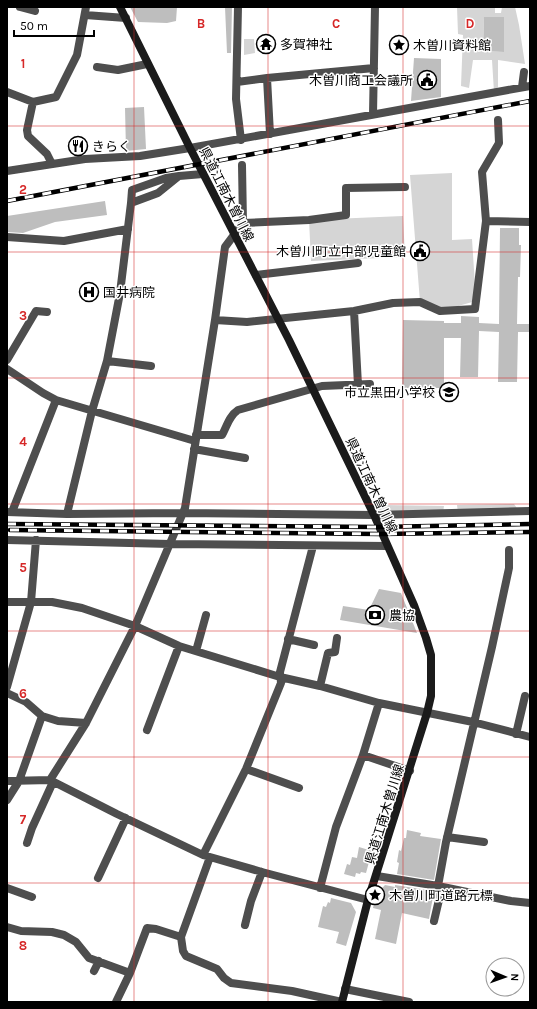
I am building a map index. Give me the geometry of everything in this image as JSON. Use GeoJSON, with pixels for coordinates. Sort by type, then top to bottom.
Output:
{"type":"FeatureCollection","features":[{"type":"Feature","properties":{"kind":"main road","name":"県道江南木曽川線"},"geometry":{"type":"LineString","coordinates":[[120,7],[203,174],[256,275],[374,515],[414,605],[426,638],[430,656],[431,696],[410,771],[368,900],[342,1002]]}},
{"type":"Feature","properties":{"kind":"street"},"geometry":{"type":"LineString","coordinates":[[20,7],[35,11]]}},
{"type":"Feature","properties":{"kind":"street"},"geometry":{"type":"LineString","coordinates":[[238,7],[236,100],[241,140]]}},
{"type":"Feature","properties":{"kind":"street"},"geometry":{"type":"LineString","coordinates":[[373,114],[374,7]]}},
{"type":"Feature","properties":{"kind":"street"},"geometry":{"type":"LineString","coordinates":[[7,92],[33,102],[56,97],[77,55],[85,11],[126,18]]}},
{"type":"Feature","properties":{"kind":"street"},"geometry":{"type":"LineString","coordinates":[[97,67],[118,70],[148,64]]}},
{"type":"Feature","properties":{"kind":"street"},"geometry":{"type":"LineString","coordinates":[[237,82],[374,68]]}},
{"type":"Feature","properties":{"kind":"street"},"geometry":{"type":"LineString","coordinates":[[7,171],[85,159],[140,156],[241,140],[373,114],[526,87],[524,72]]}},
{"type":"Feature","properties":{"kind":"street"},"geometry":{"type":"LineString","coordinates":[[267,78],[270,134]]}},
{"type":"Feature","properties":{"kind":"street"},"geometry":{"type":"LineString","coordinates":[[33,102],[28,136],[47,154],[52,164]]}},
{"type":"Feature","properties":{"kind":"street"},"geometry":{"type":"LineString","coordinates":[[216,320],[247,322],[354,312],[393,303],[420,302],[440,311],[475,309],[486,221],[482,172],[499,143],[498,120]]}},
{"type":"Feature","properties":{"kind":"street"},"geometry":{"type":"LineString","coordinates":[[27,843],[52,781],[86,723],[135,626],[185,508],[216,320],[225,246],[243,223],[242,165]]}},
{"type":"Feature","properties":{"kind":"street"},"geometry":{"type":"LineString","coordinates":[[67,514],[92,410],[107,361],[120,292],[132,190],[166,178],[203,174]]}},
{"type":"Feature","properties":{"kind":"street"},"geometry":{"type":"LineString","coordinates":[[131,203],[158,193],[179,176]]}},
{"type":"Feature","properties":{"kind":"street"},"geometry":{"type":"LineString","coordinates":[[157,181],[162,190]]}},
{"type":"Feature","properties":{"kind":"street"},"geometry":{"type":"LineString","coordinates":[[243,223],[309,220],[346,215],[346,188],[405,187]]}},
{"type":"Feature","properties":{"kind":"street"},"geometry":{"type":"LineString","coordinates":[[486,221],[530,222]]}},
{"type":"Feature","properties":{"kind":"street"},"geometry":{"type":"LineString","coordinates":[[7,238],[64,241],[128,229]]}},
{"type":"Feature","properties":{"kind":"street"},"geometry":{"type":"LineString","coordinates":[[256,275],[358,263]]}},
{"type":"Feature","properties":{"kind":"street"},"geometry":{"type":"LineString","coordinates":[[7,360],[36,311],[47,312]]}},
{"type":"Feature","properties":{"kind":"street"},"geometry":{"type":"LineString","coordinates":[[354,312],[358,385]]}},
{"type":"Feature","properties":{"kind":"street"},"geometry":{"type":"LineString","coordinates":[[107,361],[151,366]]}},
{"type":"Feature","properties":{"kind":"street"},"geometry":{"type":"LineString","coordinates":[[7,369],[56,400],[245,458]]}},
{"type":"Feature","properties":{"kind":"street"},"geometry":{"type":"LineString","coordinates":[[195,442],[222,435],[231,415],[238,410],[322,386],[370,384]]}},
{"type":"Feature","properties":{"kind":"street"},"geometry":{"type":"LineString","coordinates":[[56,400],[10,512],[67,514],[182,513],[374,515],[530,511]]}},
{"type":"Feature","properties":{"kind":"street"},"geometry":{"type":"LineString","coordinates":[[7,540],[170,544],[387,546]]}},
{"type":"Feature","properties":{"kind":"street"},"geometry":{"type":"LineString","coordinates":[[7,687],[31,602],[36,540]]}},
{"type":"Feature","properties":{"kind":"street"},"geometry":{"type":"LineString","coordinates":[[312,546],[288,639],[280,677],[281,683],[246,769],[207,856],[181,937],[183,951],[186,956],[217,970],[231,983],[292,991],[342,1002]]}},
{"type":"Feature","properties":{"kind":"street"},"geometry":{"type":"LineString","coordinates":[[434,921],[447,837],[473,722],[492,647],[509,568],[509,550]]}},
{"type":"Feature","properties":{"kind":"street"},"geometry":{"type":"LineString","coordinates":[[7,602],[52,602],[82,608],[135,626],[179,646],[280,677],[320,686],[379,703],[473,722],[530,737]]}},
{"type":"Feature","properties":{"kind":"street"},"geometry":{"type":"LineString","coordinates":[[196,651],[206,615]]}},
{"type":"Feature","properties":{"kind":"street"},"geometry":{"type":"LineString","coordinates":[[320,686],[328,653],[335,652],[338,638]]}},
{"type":"Feature","properties":{"kind":"street"},"geometry":{"type":"LineString","coordinates":[[288,639],[314,645]]}},
{"type":"Feature","properties":{"kind":"street"},"geometry":{"type":"LineString","coordinates":[[147,730],[179,646]]}},
{"type":"Feature","properties":{"kind":"street"},"geometry":{"type":"LineString","coordinates":[[7,693],[26,702],[42,716],[58,721],[86,723]]}},
{"type":"Feature","properties":{"kind":"street"},"geometry":{"type":"LineString","coordinates":[[516,734],[525,696]]}},
{"type":"Feature","properties":{"kind":"street"},"geometry":{"type":"LineString","coordinates":[[320,888],[336,827],[379,703]]}},
{"type":"Feature","properties":{"kind":"street"},"geometry":{"type":"LineString","coordinates":[[7,800],[19,781],[42,716]]}},
{"type":"Feature","properties":{"kind":"street"},"geometry":{"type":"LineString","coordinates":[[362,755],[410,771]]}},
{"type":"Feature","properties":{"kind":"street"},"geometry":{"type":"LineString","coordinates":[[246,769],[299,788]]}},
{"type":"Feature","properties":{"kind":"street"},"geometry":{"type":"LineString","coordinates":[[7,781],[52,781],[207,856],[368,900]]}},
{"type":"Feature","properties":{"kind":"street"},"geometry":{"type":"LineString","coordinates":[[98,878],[126,818]]}},
{"type":"Feature","properties":{"kind":"street"},"geometry":{"type":"LineString","coordinates":[[447,837],[484,842]]}},
{"type":"Feature","properties":{"kind":"street"},"geometry":{"type":"LineString","coordinates":[[245,925],[251,901],[262,872]]}},
{"type":"Feature","properties":{"kind":"street"},"geometry":{"type":"LineString","coordinates":[[377,876],[511,901],[530,903]]}},
{"type":"Feature","properties":{"kind":"street"},"geometry":{"type":"LineString","coordinates":[[7,888],[32,897]]}},
{"type":"Feature","properties":{"kind":"street"},"geometry":{"type":"LineString","coordinates":[[7,926],[21,931],[52,932],[64,935],[76,942],[89,958],[130,973]]}},
{"type":"Feature","properties":{"kind":"street"},"geometry":{"type":"LineString","coordinates":[[116,1002],[130,973],[147,928],[156,929],[181,937]]}},
{"type":"Feature","properties":{"kind":"street"},"geometry":{"type":"LineString","coordinates":[[94,971],[99,961]]}},
{"type":"Feature","properties":{"kind":"street"},"geometry":{"type":"LineString","coordinates":[[346,989],[409,1002]]}},
{"type":"Feature","properties":{"kind":"shaded area"},"geometry":{"type":"Polygon","coordinates":[[[457,7],[495,7],[495,13],[501,13],[502,7],[515,7],[525,64],[498,60],[498,87],[494,92],[492,60],[473,60],[469,88],[461,86],[463,35],[458,34],[457,7]],[[484,17],[483,51],[504,52],[504,18],[484,17]]]}},
{"type":"Feature","properties":{"kind":"shaded area"},"geometry":{"type":"Polygon","coordinates":[[[244,39],[254,39],[255,53],[244,55],[244,39]]]}},
{"type":"Feature","properties":{"kind":"shaded area"},"geometry":{"type":"Polygon","coordinates":[[[452,173],[452,240],[472,239],[476,301],[440,311],[420,302],[410,175],[452,173]]]}},
{"type":"Feature","properties":{"kind":"shaded area"},"geometry":{"type":"Polygon","coordinates":[[[403,216],[405,257],[311,261],[309,220],[403,216]]]}},
{"type":"Feature","properties":{"kind":"shaded area"},"geometry":{"type":"Polygon","coordinates":[[[366,499],[385,505],[444,506],[443,513],[374,515],[366,499]]]}},
{"type":"Feature","properties":{"kind":"shaded area"},"geometry":{"type":"Polygon","coordinates":[[[514,504],[519,511],[458,513],[457,505],[514,504]]]}},
{"type":"Feature","properties":{"kind":"building"},"geometry":{"type":"Polygon","coordinates":[[[130,7],[177,7],[176,21],[167,23],[138,22],[130,7]]]}},
{"type":"Feature","properties":{"kind":"building"},"geometry":{"type":"Polygon","coordinates":[[[225,7],[232,7],[231,53],[227,53],[225,7]]]}},
{"type":"Feature","properties":{"kind":"building"},"geometry":{"type":"Polygon","coordinates":[[[484,17],[504,17],[504,52],[483,51],[484,17]]]}},
{"type":"Feature","properties":{"kind":"building","name":"多賀神社"},"geometry":{"type":"Polygon","coordinates":[[[274,37],[274,51],[257,51],[257,38],[274,37]]]}},
{"type":"Feature","properties":{"kind":"building","name":"木曽川商工会議所"},"geometry":{"type":"Polygon","coordinates":[[[414,58],[441,59],[441,97],[411,101],[414,58]]]}},
{"type":"Feature","properties":{"kind":"building"},"geometry":{"type":"Polygon","coordinates":[[[144,107],[146,149],[126,151],[125,108],[144,107]]]}},
{"type":"Feature","properties":{"kind":"building"},"geometry":{"type":"Polygon","coordinates":[[[105,201],[107,215],[55,222],[23,233],[7,232],[7,216],[105,201]]]}},
{"type":"Feature","properties":{"kind":"building"},"geometry":{"type":"Polygon","coordinates":[[[500,228],[519,228],[519,245],[521,245],[520,277],[518,277],[517,324],[530,324],[530,332],[518,332],[517,382],[498,382],[499,332],[479,331],[478,377],[460,377],[461,338],[444,338],[444,388],[402,388],[403,320],[461,323],[461,316],[479,317],[479,323],[499,324],[500,228]]]}},
{"type":"Feature","properties":{"kind":"building","name":"農協"},"geometry":{"type":"Polygon","coordinates":[[[379,589],[401,593],[417,633],[340,620],[343,606],[369,610],[379,589]]]}},
{"type":"Feature","properties":{"kind":"building"},"geometry":{"type":"Polygon","coordinates":[[[407,830],[421,833],[420,836],[441,839],[434,880],[397,874],[399,850],[401,851],[404,838],[406,838],[407,830]]]}},
{"type":"Feature","properties":{"kind":"building"},"geometry":{"type":"Polygon","coordinates":[[[359,847],[372,851],[366,873],[356,873],[355,877],[344,874],[347,864],[350,865],[352,857],[357,858],[359,847]]]}},
{"type":"Feature","properties":{"kind":"building"},"geometry":{"type":"Polygon","coordinates":[[[385,885],[395,887],[395,885],[434,891],[429,919],[402,913],[396,944],[375,939],[381,910],[373,908],[376,895],[385,885]]]}},
{"type":"Feature","properties":{"kind":"building"},"geometry":{"type":"Polygon","coordinates":[[[331,898],[351,903],[356,912],[346,946],[336,943],[339,932],[318,927],[323,906],[326,907],[328,902],[330,903],[331,898]]]}},
{"type":"Feature","properties":{"kind":"railway"},"geometry":{"type":"LineString","coordinates":[[7,201],[530,101]]}},
{"type":"Feature","properties":{"kind":"railway"},"geometry":{"type":"LineString","coordinates":[[7,524],[377,527],[530,524]]}},
{"type":"Feature","properties":{"kind":"railway"},"geometry":{"type":"LineString","coordinates":[[10,530],[380,534],[530,532]]}},
{"type":"Feature","properties":{"kind":"place","name":"多賀神社"},"geometry":{"type":"Point","coordinates":[266,44]}},
{"type":"Feature","properties":{"kind":"place","name":"木曽川資料館"},"geometry":{"type":"Point","coordinates":[399,45]}},
{"type":"Feature","properties":{"kind":"place","name":"木曽川商工会議所"},"geometry":{"type":"Point","coordinates":[427,80]}},
{"type":"Feature","properties":{"kind":"place","name":"きらく"},"geometry":{"type":"Point","coordinates":[78,146]}},
{"type":"Feature","properties":{"kind":"place","name":"木曽川町立中部児童館"},"geometry":{"type":"Point","coordinates":[420,251]}},
{"type":"Feature","properties":{"kind":"place","name":"国井病院"},"geometry":{"type":"Point","coordinates":[89,292]}},
{"type":"Feature","properties":{"kind":"place","name":"市立黒田小学校"},"geometry":{"type":"Point","coordinates":[449,392]}},
{"type":"Feature","properties":{"kind":"place","name":"農協"},"geometry":{"type":"Point","coordinates":[375,615]}},
{"type":"Feature","properties":{"kind":"place","name":"木曽川町道路元標"},"geometry":{"type":"Point","coordinates":[375,895]}}]}
